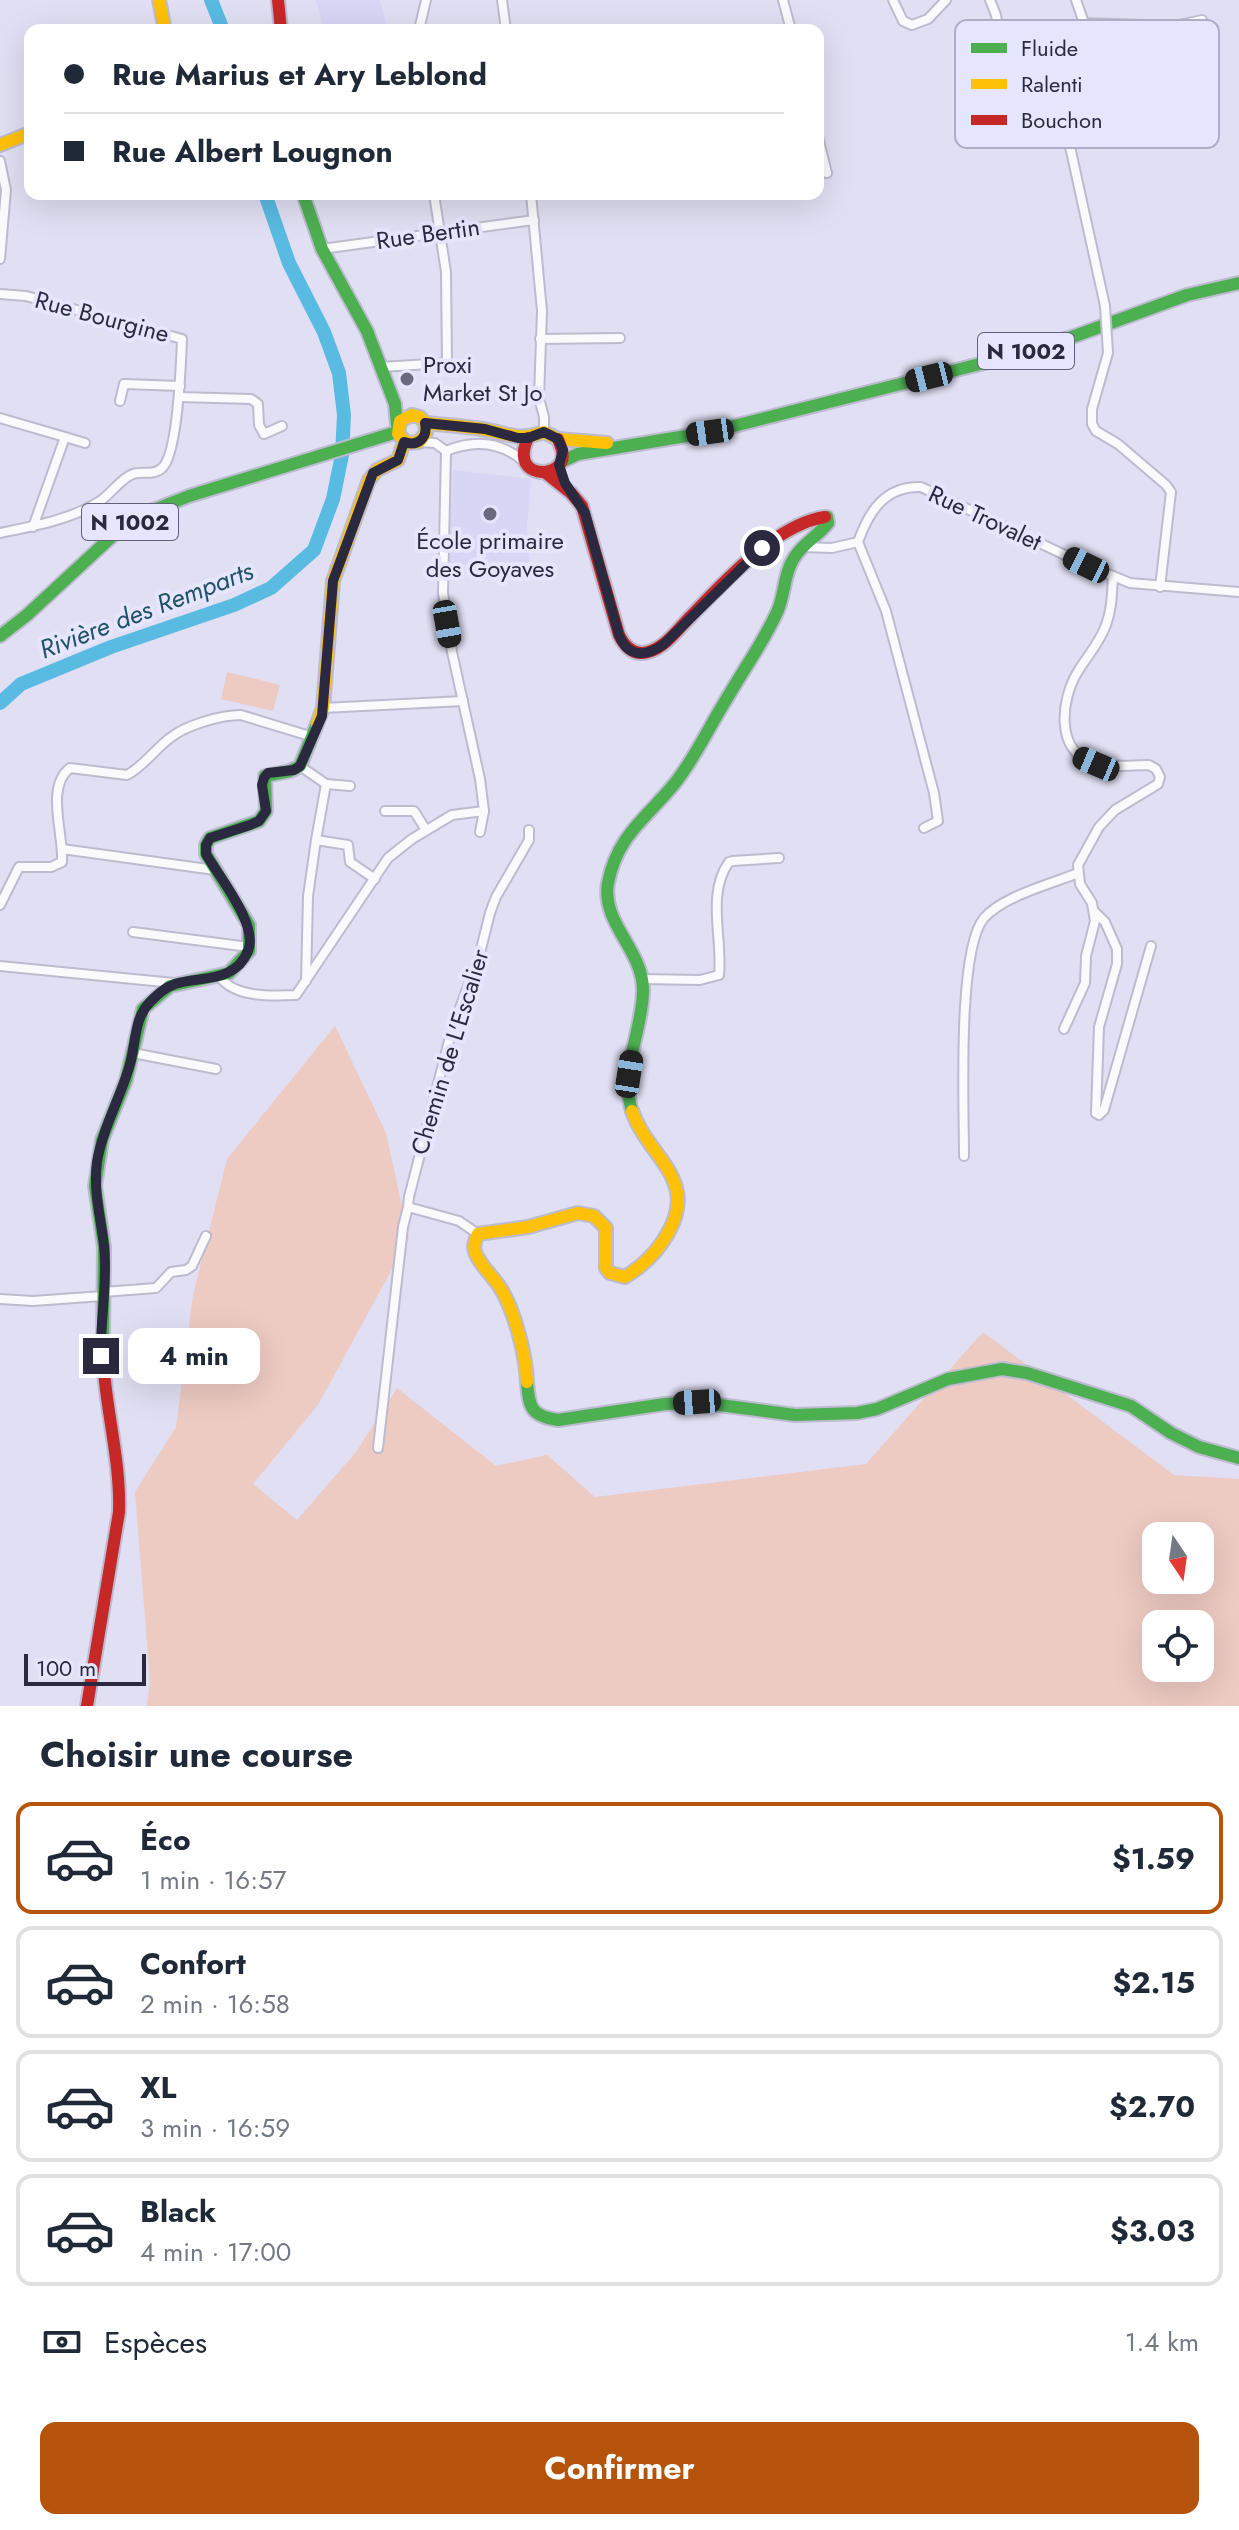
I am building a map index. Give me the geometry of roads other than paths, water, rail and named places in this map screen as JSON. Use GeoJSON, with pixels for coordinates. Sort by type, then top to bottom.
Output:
{"type":"FeatureCollection","features":[{"type":"Feature","properties":{"kind":"main road"},"geometry":{"type":"LineString","coordinates":[[159,0],[164,24]]}},
{"type":"Feature","properties":{"kind":"main road"},"geometry":{"type":"LineString","coordinates":[[278,0],[280,24]]}},
{"type":"Feature","properties":{"kind":"main road"},"geometry":{"type":"LineString","coordinates":[[0,145],[24,135]]}},
{"type":"Feature","properties":{"kind":"main road"},"geometry":{"type":"LineString","coordinates":[[87,1706],[119,1512],[120,1487],[102,1376],[104,1247],[95,1186],[97,1162],[112,1111],[126,1080],[143,1009],[162,990],[177,983],[220,977],[242,961],[249,947],[249,925],[206,854],[206,845],[210,838],[259,821],[266,811],[262,785],[264,778],[268,773],[294,770],[300,766],[323,708],[331,591],[369,480],[377,470],[398,460],[412,434],[395,405],[350,296],[322,249],[305,200]]}},
{"type":"Feature","properties":{"kind":"main road","name":"N 1002"},"geometry":{"type":"LineString","coordinates":[[560,464],[578,454],[710,432],[1029,351],[1187,295],[1239,283]]}},
{"type":"Feature","properties":{"kind":"main road","name":"N 1002"},"geometry":{"type":"LineString","coordinates":[[395,405],[420,417],[412,434]]}},
{"type":"Feature","properties":{"kind":"main road","name":"N 1002"},"geometry":{"type":"LineString","coordinates":[[0,636],[120,529],[141,515],[189,496],[373,439],[412,434],[442,425],[485,429],[528,438]]}},
{"type":"Feature","properties":{"kind":"main road"},"geometry":{"type":"LineString","coordinates":[[524,460],[522,450],[528,438],[544,432],[558,439],[563,450],[560,464],[571,493],[585,513],[619,635],[625,648],[632,653],[648,654],[664,644],[762,548],[809,520],[827,517],[825,527],[801,547],[789,569],[778,608],[762,639],[681,774],[633,829],[611,872],[607,889],[611,915],[636,956],[642,979],[629,1074],[629,1103],[632,1117],[674,1178],[679,1197],[673,1228],[643,1263],[625,1277],[610,1273],[606,1268],[606,1228],[594,1216],[578,1213],[528,1227],[478,1234],[474,1248],[503,1292],[514,1322],[526,1364],[528,1399],[533,1411],[543,1418],[558,1420],[697,1402],[795,1415],[857,1413],[885,1406],[948,1379],[1002,1369],[1027,1373],[1131,1406],[1171,1433],[1199,1447],[1239,1458]]}},
{"type":"Feature","properties":{"kind":"main road"},"geometry":{"type":"LineString","coordinates":[[506,435],[533,471],[546,473],[571,493]]}},
{"type":"Feature","properties":{"kind":"main road","name":"N 1002"},"geometry":{"type":"LineString","coordinates":[[558,439],[603,443],[646,441]]}},
{"type":"Feature","properties":{"kind":"main road"},"geometry":{"type":"LineString","coordinates":[[546,473],[560,464]]}},
{"type":"Feature","properties":{"kind":"street"},"geometry":{"type":"LineString","coordinates":[[420,24],[426,0]]}},
{"type":"Feature","properties":{"kind":"street"},"geometry":{"type":"LineString","coordinates":[[502,0],[505,24]]}},
{"type":"Feature","properties":{"kind":"street"},"geometry":{"type":"LineString","coordinates":[[783,0],[789,24]]}},
{"type":"Feature","properties":{"kind":"street"},"geometry":{"type":"LineString","coordinates":[[893,0],[903,21],[912,25],[928,19],[946,0]]}},
{"type":"Feature","properties":{"kind":"street"},"geometry":{"type":"LineString","coordinates":[[990,0],[997,20]]}},
{"type":"Feature","properties":{"kind":"street"},"geometry":{"type":"LineString","coordinates":[[1076,0],[1083,20]]}},
{"type":"Feature","properties":{"kind":"street"},"geometry":{"type":"LineString","coordinates":[[1070,148],[1105,306],[1108,353],[1092,409],[1092,424],[1096,431],[1118,444],[1171,492],[1160,587]]}},
{"type":"Feature","properties":{"kind":"street"},"geometry":{"type":"LineString","coordinates":[[0,161],[6,190],[0,259]]}},
{"type":"Feature","properties":{"kind":"street"},"geometry":{"type":"LineString","coordinates":[[824,161],[827,173]]}},
{"type":"Feature","properties":{"kind":"street"},"geometry":{"type":"LineString","coordinates":[[380,367],[447,363],[448,302],[435,200]]}},
{"type":"Feature","properties":{"kind":"street"},"geometry":{"type":"LineString","coordinates":[[532,200],[542,311],[539,398],[544,432]]}},
{"type":"Feature","properties":{"kind":"street","name":"Rue Bertin"},"geometry":{"type":"LineString","coordinates":[[322,249],[534,220]]}},
{"type":"Feature","properties":{"kind":"street","name":"Rue Bourgine"},"geometry":{"type":"LineString","coordinates":[[0,294],[26,296],[182,339],[179,397],[168,456],[162,468],[152,473],[131,474],[101,500],[76,514],[0,533]]}},
{"type":"Feature","properties":{"kind":"street"},"geometry":{"type":"LineString","coordinates":[[540,339],[620,338]]}},
{"type":"Feature","properties":{"kind":"street"},"geometry":{"type":"LineString","coordinates":[[120,401],[124,384],[180,386]]}},
{"type":"Feature","properties":{"kind":"street"},"geometry":{"type":"LineString","coordinates":[[179,397],[251,399],[258,404],[259,425],[264,434],[282,426]]}},
{"type":"Feature","properties":{"kind":"street"},"geometry":{"type":"LineString","coordinates":[[0,418],[85,443]]}},
{"type":"Feature","properties":{"kind":"street"},"geometry":{"type":"LineString","coordinates":[[412,434],[446,451]]}},
{"type":"Feature","properties":{"kind":"street"},"geometry":{"type":"LineString","coordinates":[[33,527],[65,437]]}},
{"type":"Feature","properties":{"kind":"street"},"geometry":{"type":"LineString","coordinates":[[446,451],[463,444],[484,444],[506,448],[524,460]]}},
{"type":"Feature","properties":{"kind":"street"},"geometry":{"type":"LineString","coordinates":[[446,451],[443,593],[484,811],[480,832]]}},
{"type":"Feature","properties":{"kind":"street","name":"Rue Trovalet"},"geometry":{"type":"LineString","coordinates":[[858,542],[872,512],[884,496],[909,487],[921,487],[1130,583],[1239,592]]}},
{"type":"Feature","properties":{"kind":"street"},"geometry":{"type":"LineString","coordinates":[[801,547],[832,548],[858,542],[886,611],[934,793],[938,821],[924,828]]}},
{"type":"Feature","properties":{"kind":"street"},"geometry":{"type":"LineString","coordinates":[[1113,576],[1107,623],[1097,648],[1070,686],[1065,730],[1070,746],[1080,757],[1096,764],[1149,765],[1156,769],[1160,777],[1158,784],[1150,791],[1115,810],[1099,827],[1086,848],[1078,873],[1080,884],[1095,912],[1105,922],[1117,949],[1117,964],[1099,1027],[1096,1113],[1099,1115],[1104,1110],[1151,946]]}},
{"type":"Feature","properties":{"kind":"street"},"geometry":{"type":"LineString","coordinates":[[323,708],[463,701]]}},
{"type":"Feature","properties":{"kind":"street"},"geometry":{"type":"LineString","coordinates":[[0,905],[19,867],[56,866],[62,862],[56,802],[64,773],[70,768],[127,775],[170,738],[191,727],[230,716],[241,715],[313,737]]}},
{"type":"Feature","properties":{"kind":"street"},"geometry":{"type":"LineString","coordinates":[[300,766],[326,784],[350,786]]}},
{"type":"Feature","properties":{"kind":"street"},"geometry":{"type":"LineString","coordinates":[[306,982],[308,896],[326,784]]}},
{"type":"Feature","properties":{"kind":"street"},"geometry":{"type":"LineString","coordinates":[[385,811],[414,811],[426,830]]}},
{"type":"Feature","properties":{"kind":"street"},"geometry":{"type":"LineString","coordinates":[[220,977],[233,989],[275,996],[296,995],[388,858],[452,815],[484,811]]}},
{"type":"Feature","properties":{"kind":"street","name":"Chemin de L'Escalier"},"geometry":{"type":"LineString","coordinates":[[378,1448],[403,1227],[414,1170],[451,1033],[480,953],[493,906],[529,840],[529,830]]}},
{"type":"Feature","properties":{"kind":"street"},"geometry":{"type":"LineString","coordinates":[[316,840],[348,845],[350,862],[375,879]]}},
{"type":"Feature","properties":{"kind":"street"},"geometry":{"type":"LineString","coordinates":[[62,849],[215,870]]}},
{"type":"Feature","properties":{"kind":"street"},"geometry":{"type":"LineString","coordinates":[[642,979],[692,980],[719,975],[717,892],[724,869],[733,861],[779,858]]}},
{"type":"Feature","properties":{"kind":"street"},"geometry":{"type":"LineString","coordinates":[[964,1156],[966,978],[974,934],[983,919],[997,906],[1078,873]]}},
{"type":"Feature","properties":{"kind":"street"},"geometry":{"type":"LineString","coordinates":[[1064,1029],[1085,983],[1086,956],[1095,912]]}},
{"type":"Feature","properties":{"kind":"street"},"geometry":{"type":"LineString","coordinates":[[133,932],[249,947]]}},
{"type":"Feature","properties":{"kind":"street"},"geometry":{"type":"LineString","coordinates":[[0,966],[177,983]]}},
{"type":"Feature","properties":{"kind":"street"},"geometry":{"type":"LineString","coordinates":[[133,1053],[216,1069]]}},
{"type":"Feature","properties":{"kind":"street"},"geometry":{"type":"LineString","coordinates":[[408,1207],[459,1221],[478,1234]]}},
{"type":"Feature","properties":{"kind":"street"},"geometry":{"type":"LineString","coordinates":[[0,1299],[33,1301],[156,1288],[171,1272],[192,1266],[206,1236]]}},
{"type":"Feature","properties":{"kind":"waterway","name":"Rivière des Remparts"},"geometry":{"type":"LineString","coordinates":[[211,0],[221,24]]}},
{"type":"Feature","properties":{"kind":"waterway","name":"Rivière des Remparts"},"geometry":{"type":"LineString","coordinates":[[0,703],[21,684],[111,647],[234,605],[271,588],[314,550],[333,499],[342,455],[344,415],[339,373],[324,332],[289,263],[267,200]]}},
{"type":"Feature","properties":{"kind":"place","name":"Proxi Market St Jo"},"geometry":{"type":"Point","coordinates":[407,379]}},
{"type":"Feature","properties":{"kind":"place","name":"École primaire des Goyaves"},"geometry":{"type":"Point","coordinates":[490,514]}}]}
